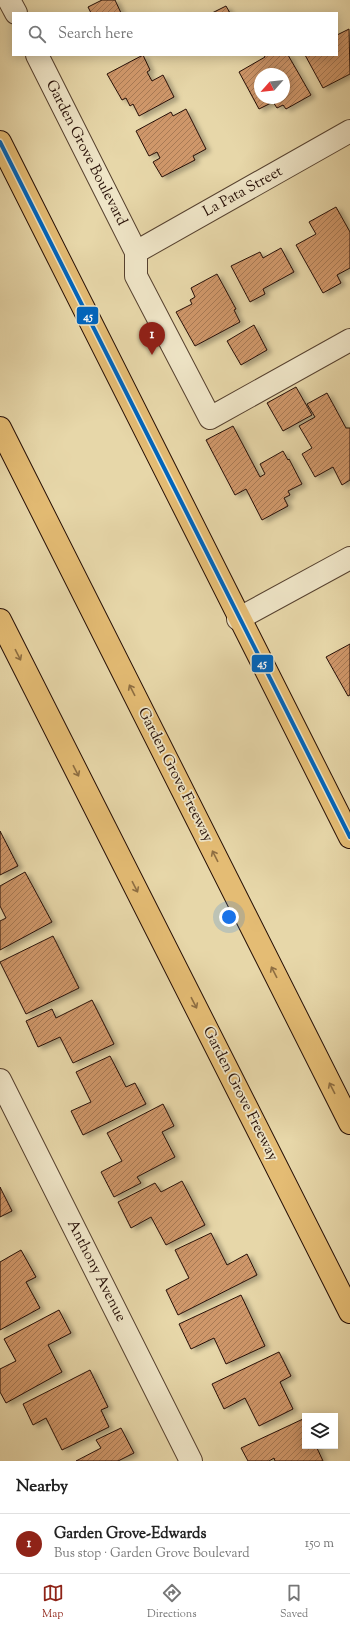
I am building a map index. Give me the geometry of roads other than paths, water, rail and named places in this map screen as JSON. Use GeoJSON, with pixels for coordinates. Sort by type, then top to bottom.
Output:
{"type":"FeatureCollection","features":[{"type":"Feature","properties":{"kind":"main road"},"geometry":{"type":"LineString","coordinates":[[0,142],[238,619],[350,837]]}},
{"type":"Feature","properties":{"kind":"main road","name":"Garden Grove Freeway"},"geometry":{"type":"LineString","coordinates":[[0,428],[350,1123]]}},
{"type":"Feature","properties":{"kind":"main road","name":"Garden Grove Freeway"},"geometry":{"type":"LineString","coordinates":[[0,620],[350,1312]]}},
{"type":"Feature","properties":{"kind":"street"},"geometry":{"type":"LineString","coordinates":[[9,0],[15,12]]}},
{"type":"Feature","properties":{"kind":"street","name":"Garden Grove Boulevard"},"geometry":{"type":"LineString","coordinates":[[38,56],[136,252]]}},
{"type":"Feature","properties":{"kind":"street","name":"La Pata Street"},"geometry":{"type":"LineString","coordinates":[[136,252],[350,131]]}},
{"type":"Feature","properties":{"kind":"street"},"geometry":{"type":"LineString","coordinates":[[136,252],[136,276],[210,418],[350,340]]}},
{"type":"Feature","properties":{"kind":"street"},"geometry":{"type":"LineString","coordinates":[[238,619],[350,558]]}},
{"type":"Feature","properties":{"kind":"street","name":"Anthony Avenue"},"geometry":{"type":"LineString","coordinates":[[0,1080],[191,1461]]}},
{"type":"Feature","properties":{"kind":"place","name":"Garden Grove-Edwards"},"geometry":{"type":"Point","coordinates":[152,355]}}]}
